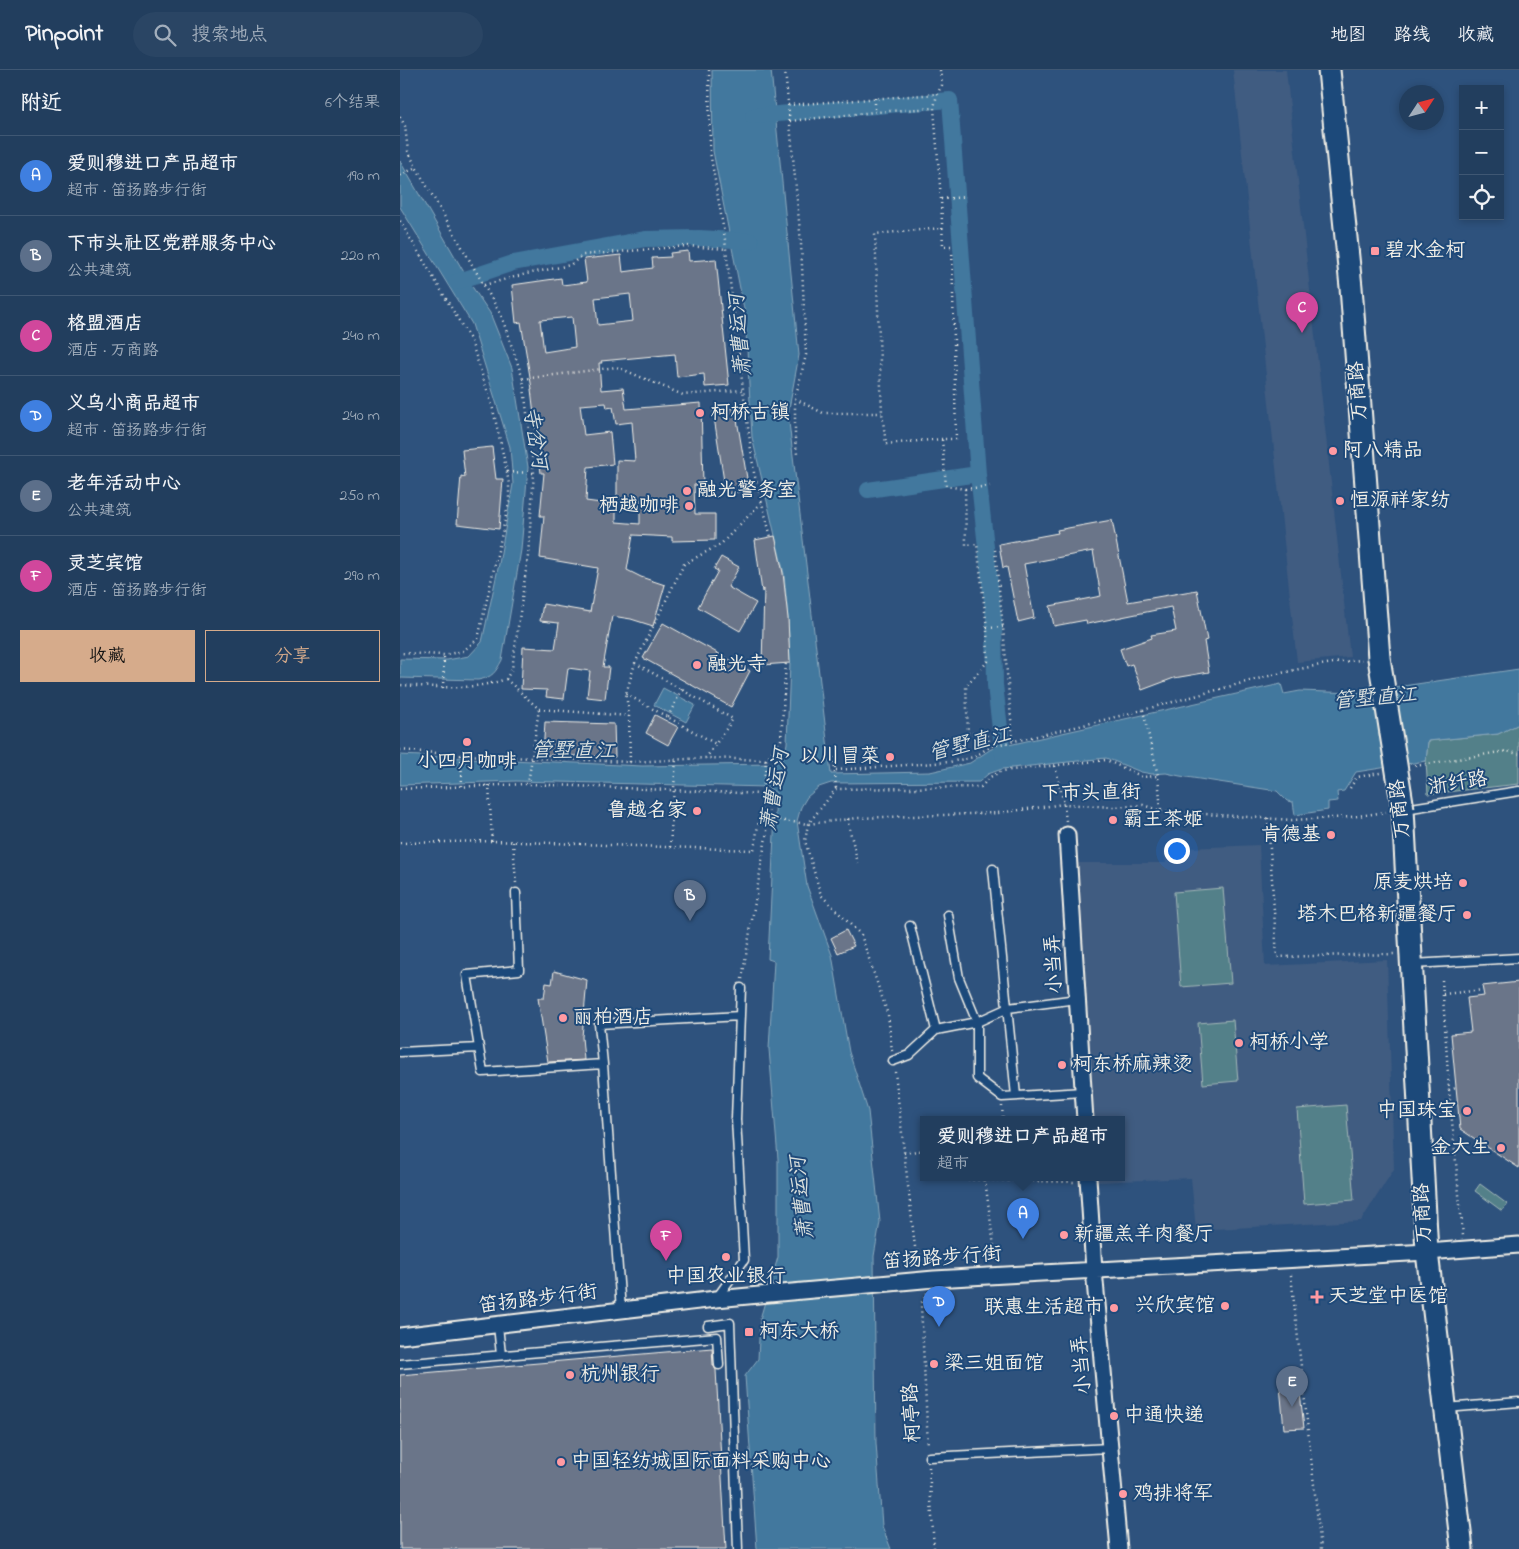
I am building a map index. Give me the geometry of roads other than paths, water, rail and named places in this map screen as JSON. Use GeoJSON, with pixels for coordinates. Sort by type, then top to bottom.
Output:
{"type":"FeatureCollection","features":[{"type":"Feature","properties":{"kind":"street","name":"万商路"},"geometry":{"type":"LineString","coordinates":[[1329,70],[1351,287],[1379,658],[1402,809],[1426,1252],[1462,1549]]}},
{"type":"Feature","properties":{"kind":"street","name":"小当弄"},"geometry":{"type":"LineString","coordinates":[[1067,835],[1085,1116]]}},
{"type":"Feature","properties":{"kind":"street","name":"小当弄"},"geometry":{"type":"LineString","coordinates":[[1088,1181],[1094,1270],[1119,1549]]}},
{"type":"Feature","properties":{"kind":"street","name":"笛扬路步行街"},"geometry":{"type":"LineString","coordinates":[[400,1336],[716,1299],[934,1279],[1464,1250],[1519,1245]]}},
{"type":"Feature","properties":{"kind":"lane","name":"浙纤路"},"geometry":{"type":"LineString","coordinates":[[1402,809],[1519,791]]}},
{"type":"Feature","properties":{"kind":"lane"},"geometry":{"type":"LineString","coordinates":[[994,869],[1016,1096]]}},
{"type":"Feature","properties":{"kind":"lane"},"geometry":{"type":"LineString","coordinates":[[516,893],[519,970],[467,975],[483,1072],[603,1064]]}},
{"type":"Feature","properties":{"kind":"lane"},"geometry":{"type":"LineString","coordinates":[[948,915],[959,978],[977,1022],[977,1078],[1002,1097],[1083,1092]]}},
{"type":"Feature","properties":{"kind":"lane"},"geometry":{"type":"LineString","coordinates":[[910,926],[936,1030]]}},
{"type":"Feature","properties":{"kind":"lane"},"geometry":{"type":"LineString","coordinates":[[1411,959],[1519,958]]}},
{"type":"Feature","properties":{"kind":"lane"},"geometry":{"type":"LineString","coordinates":[[716,1299],[744,1260],[736,1118],[741,988]]}},
{"type":"Feature","properties":{"kind":"lane"},"geometry":{"type":"LineString","coordinates":[[893,1061],[909,1055],[936,1030],[977,1022],[1008,1008],[1077,999]]}},
{"type":"Feature","properties":{"kind":"lane"},"geometry":{"type":"LineString","coordinates":[[621,1310],[599,1024],[740,1016]]}},
{"type":"Feature","properties":{"kind":"lane"},"geometry":{"type":"LineString","coordinates":[[400,1052],[479,1048]]}},
{"type":"Feature","properties":{"kind":"lane"},"geometry":{"type":"LineString","coordinates":[[708,1326],[730,1323],[738,1549]]}},
{"type":"Feature","properties":{"kind":"lane"},"geometry":{"type":"LineString","coordinates":[[498,1325],[500,1355]]}},
{"type":"Feature","properties":{"kind":"lane"},"geometry":{"type":"LineString","coordinates":[[400,1364],[718,1337],[719,1365]]}},
{"type":"Feature","properties":{"kind":"lane"},"geometry":{"type":"LineString","coordinates":[[1446,1408],[1519,1402]]}},
{"type":"Feature","properties":{"kind":"lane"},"geometry":{"type":"LineString","coordinates":[[929,1457],[1110,1448]]}},
{"type":"Feature","properties":{"kind":"water"},"geometry":{"type":"Polygon","coordinates":[[[712,70],[771,70],[799,355],[788,414],[831,774],[930,772],[970,763],[991,749],[1281,684],[1284,694],[1300,691],[1355,693],[1519,669],[1519,724],[1498,734],[1428,741],[1426,761],[1356,772],[1344,791],[1337,792],[1338,801],[1328,802],[1328,810],[1295,815],[1293,802],[1287,801],[1277,791],[1166,773],[1152,774],[1141,772],[1106,758],[1002,769],[988,774],[979,782],[831,783],[819,787],[807,797],[801,807],[797,821],[807,886],[832,955],[849,1052],[868,1111],[880,1222],[874,1256],[876,1443],[882,1526],[891,1549],[757,1549],[745,1376],[758,1359],[760,1319],[778,1257],[778,1159],[769,1049],[774,961],[768,959],[776,793],[768,787],[516,781],[400,785],[400,755],[642,766],[774,764],[784,756],[787,743],[790,663],[784,574],[752,437],[745,314],[713,151],[712,70]]]}},
{"type":"Feature","properties":{"kind":"water"},"geometry":{"type":"Polygon","coordinates":[[[400,161],[473,288],[490,313],[512,368],[528,467],[521,550],[502,660],[493,674],[478,680],[400,678],[400,659],[447,660],[469,656],[482,642],[499,564],[513,484],[510,447],[472,324],[400,207],[400,161]]]}},
{"type":"Feature","properties":{"kind":"water"},"geometry":{"type":"Polygon","coordinates":[[[663,688],[695,705],[686,722],[654,705],[663,688]]]}},
{"type":"Feature","properties":{"kind":"waterway","name":"管墅直江"},"geometry":{"type":"LineString","coordinates":[[753,116],[950,100],[978,474],[994,620],[995,685],[1003,755]]}},
{"type":"Feature","properties":{"kind":"waterway"},"geometry":{"type":"LineString","coordinates":[[456,282],[513,263],[645,239],[699,238],[751,241]]}},
{"type":"Feature","properties":{"kind":"waterway"},"geometry":{"type":"LineString","coordinates":[[868,490],[978,474]]}},
{"type":"Feature","properties":{"kind":"place","name":"碧水金柯"},"geometry":{"type":"Point","coordinates":[1375,251]}},
{"type":"Feature","properties":{"kind":"place","name":"格盟酒店"},"geometry":{"type":"Point","coordinates":[1302,333]}},
{"type":"Feature","properties":{"kind":"place","name":"柯桥古镇"},"geometry":{"type":"Point","coordinates":[700,413]}},
{"type":"Feature","properties":{"kind":"place","name":"阿八精品"},"geometry":{"type":"Point","coordinates":[1333,451]}},
{"type":"Feature","properties":{"kind":"place","name":"融光警务室"},"geometry":{"type":"Point","coordinates":[687,491]}},
{"type":"Feature","properties":{"kind":"place","name":"恒源祥家纺"},"geometry":{"type":"Point","coordinates":[1340,501]}},
{"type":"Feature","properties":{"kind":"place","name":"栖越咖啡"},"geometry":{"type":"Point","coordinates":[689,506]}},
{"type":"Feature","properties":{"kind":"place","name":"融光寺"},"geometry":{"type":"Point","coordinates":[697,665]}},
{"type":"Feature","properties":{"kind":"place","name":"小四月咖啡"},"geometry":{"type":"Point","coordinates":[467,742]}},
{"type":"Feature","properties":{"kind":"place","name":"以川冒菜"},"geometry":{"type":"Point","coordinates":[890,757]}},
{"type":"Feature","properties":{"kind":"place","name":"鲁越名家"},"geometry":{"type":"Point","coordinates":[697,811]}},
{"type":"Feature","properties":{"kind":"place","name":"霸王茶姬"},"geometry":{"type":"Point","coordinates":[1113,820]}},
{"type":"Feature","properties":{"kind":"place","name":"肯德基"},"geometry":{"type":"Point","coordinates":[1331,835]}},
{"type":"Feature","properties":{"kind":"place","name":"原麦烘培"},"geometry":{"type":"Point","coordinates":[1463,883]}},
{"type":"Feature","properties":{"kind":"place","name":"塔木巴格新疆餐厅"},"geometry":{"type":"Point","coordinates":[1467,915]}},
{"type":"Feature","properties":{"kind":"place","name":"下市头社区党群服务中心"},"geometry":{"type":"Point","coordinates":[690,921]}},
{"type":"Feature","properties":{"kind":"place","name":"丽柏酒店"},"geometry":{"type":"Point","coordinates":[563,1018]}},
{"type":"Feature","properties":{"kind":"place","name":"柯桥小学"},"geometry":{"type":"Point","coordinates":[1239,1043]}},
{"type":"Feature","properties":{"kind":"place","name":"柯东桥麻辣烫"},"geometry":{"type":"Point","coordinates":[1062,1065]}},
{"type":"Feature","properties":{"kind":"place","name":"中国珠宝"},"geometry":{"type":"Point","coordinates":[1467,1111]}},
{"type":"Feature","properties":{"kind":"place","name":"金大生"},"geometry":{"type":"Point","coordinates":[1501,1148]}},
{"type":"Feature","properties":{"kind":"place","name":"新疆羔羊肉餐厅"},"geometry":{"type":"Point","coordinates":[1064,1235]}},
{"type":"Feature","properties":{"kind":"place","name":"爱则穆进口产品超市"},"geometry":{"type":"Point","coordinates":[1023,1239]}},
{"type":"Feature","properties":{"kind":"place","name":"中国农业银行"},"geometry":{"type":"Point","coordinates":[726,1257]}},
{"type":"Feature","properties":{"kind":"place","name":"灵芝宾馆"},"geometry":{"type":"Point","coordinates":[666,1261]}},
{"type":"Feature","properties":{"kind":"place","name":"天芝堂中医馆"},"geometry":{"type":"Point","coordinates":[1317,1297]}},
{"type":"Feature","properties":{"kind":"place","name":"兴欣宾馆"},"geometry":{"type":"Point","coordinates":[1225,1306]}},
{"type":"Feature","properties":{"kind":"place","name":"联惠生活超市"},"geometry":{"type":"Point","coordinates":[1114,1308]}},
{"type":"Feature","properties":{"kind":"place","name":"义乌小商品超市"},"geometry":{"type":"Point","coordinates":[939,1327]}},
{"type":"Feature","properties":{"kind":"place","name":"柯东大桥"},"geometry":{"type":"Point","coordinates":[749,1332]}},
{"type":"Feature","properties":{"kind":"place","name":"梁三姐面馆"},"geometry":{"type":"Point","coordinates":[934,1364]}},
{"type":"Feature","properties":{"kind":"place","name":"杭州银行"},"geometry":{"type":"Point","coordinates":[570,1375]}},
{"type":"Feature","properties":{"kind":"place","name":"老年活动中心"},"geometry":{"type":"Point","coordinates":[1292,1407]}},
{"type":"Feature","properties":{"kind":"place","name":"中通快递"},"geometry":{"type":"Point","coordinates":[1114,1416]}},
{"type":"Feature","properties":{"kind":"place","name":"中国轻纺城国际面料采购中心"},"geometry":{"type":"Point","coordinates":[561,1462]}},
{"type":"Feature","properties":{"kind":"place","name":"鸡排将军"},"geometry":{"type":"Point","coordinates":[1123,1494]}},
{"type":"Feature","properties":{"kind":"water label","name":"萧曹运河"},"geometry":{"type":"Point","coordinates":[741,335]}},
{"type":"Feature","properties":{"kind":"water label","name":"寺岔河"},"geometry":{"type":"Point","coordinates":[534,438]}},
{"type":"Feature","properties":{"kind":"water label","name":"萧曹运河"},"geometry":{"type":"Point","coordinates":[776,790]}},
{"type":"Feature","properties":{"kind":"water label","name":"萧曹运河"},"geometry":{"type":"Point","coordinates":[803,1198]}}]}
